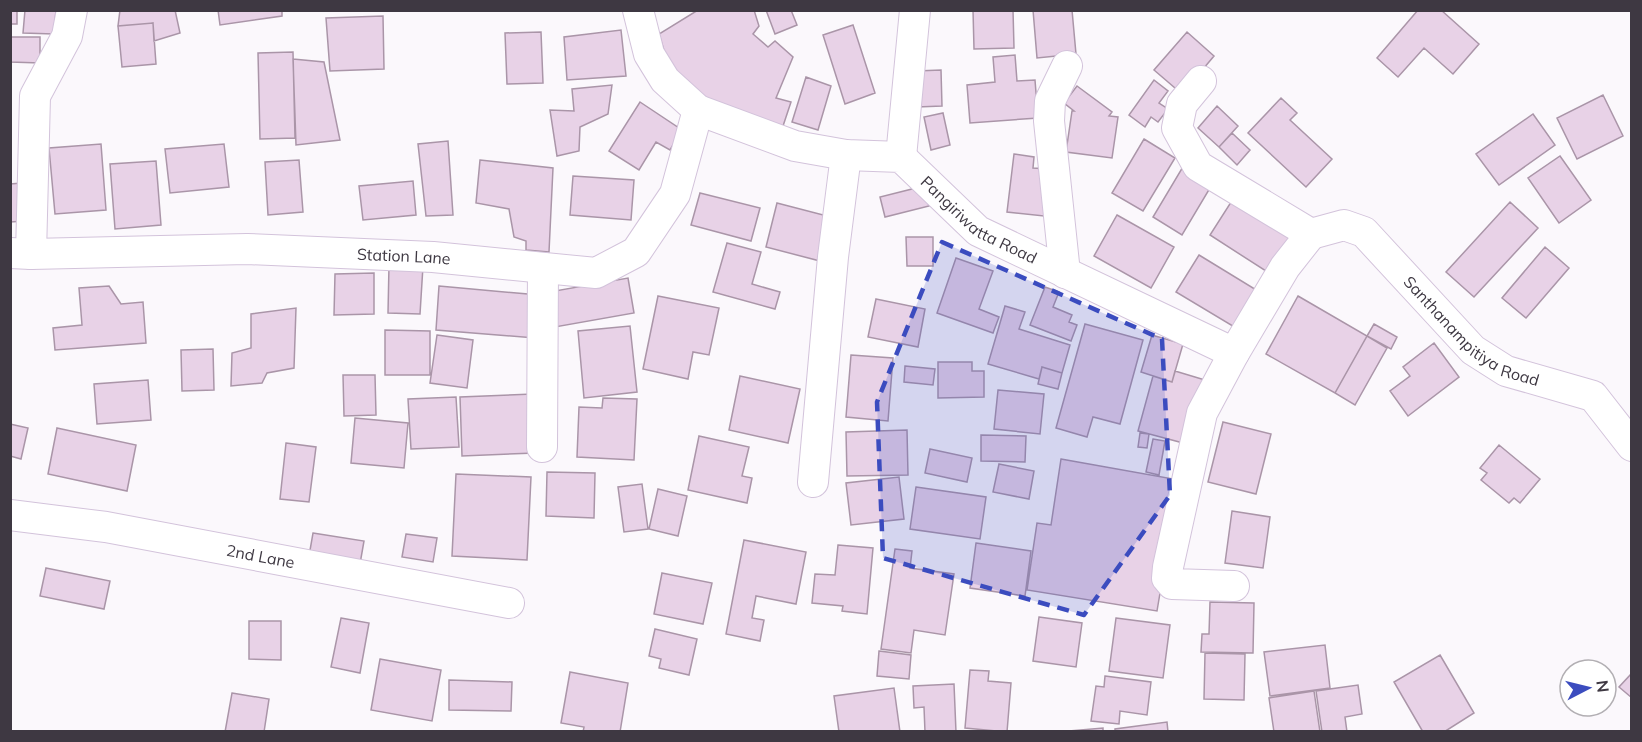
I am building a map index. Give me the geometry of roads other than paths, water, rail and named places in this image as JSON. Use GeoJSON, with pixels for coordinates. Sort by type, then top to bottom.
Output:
{"type":"FeatureCollection","features":[{"type":"Feature","properties":{"kind":"street"},"geometry":{"type":"LineString","coordinates":[[21,254],[35,96],[67,36],[72,10]]}},
{"type":"Feature","properties":{"kind":"street"},"geometry":{"type":"LineString","coordinates":[[638,10],[649,54],[665,80],[698,110],[795,146],[846,155],[901,157],[915,10]]}},
{"type":"Feature","properties":{"kind":"street"},"geometry":{"type":"LineString","coordinates":[[1065,273],[1049,121],[1050,101],[1067,66]]}},
{"type":"Feature","properties":{"kind":"street"},"geometry":{"type":"LineString","coordinates":[[1201,81],[1182,104],[1177,128],[1198,166],[1311,234],[1285,267],[1234,353],[1202,413],[1168,567],[1167,578],[1172,584],[1234,586]]}},
{"type":"Feature","properties":{"kind":"street","name":"Station Lane"},"geometry":{"type":"LineString","coordinates":[[21,254],[247,249],[433,257],[596,273],[636,252],[675,194],[698,110]]}},
{"type":"Feature","properties":{"kind":"street"},"geometry":{"type":"LineString","coordinates":[[813,482],[833,257],[846,155]]}},
{"type":"Feature","properties":{"kind":"street","name":"Pangiriwatta Road"},"geometry":{"type":"LineString","coordinates":[[901,157],[978,231],[1234,353]]}},
{"type":"Feature","properties":{"kind":"street","name":"Santhanampitiya Road"},"geometry":{"type":"LineString","coordinates":[[1311,234],[1344,225],[1364,232],[1473,350],[1506,371],[1593,396],[1632,446]]}},
{"type":"Feature","properties":{"kind":"street"},"geometry":{"type":"LineString","coordinates":[[542,447],[543,268]]}},
{"type":"Feature","properties":{"kind":"street","name":"2nd Lane"},"geometry":{"type":"LineString","coordinates":[[10,515],[106,527],[509,603]]}}]}
